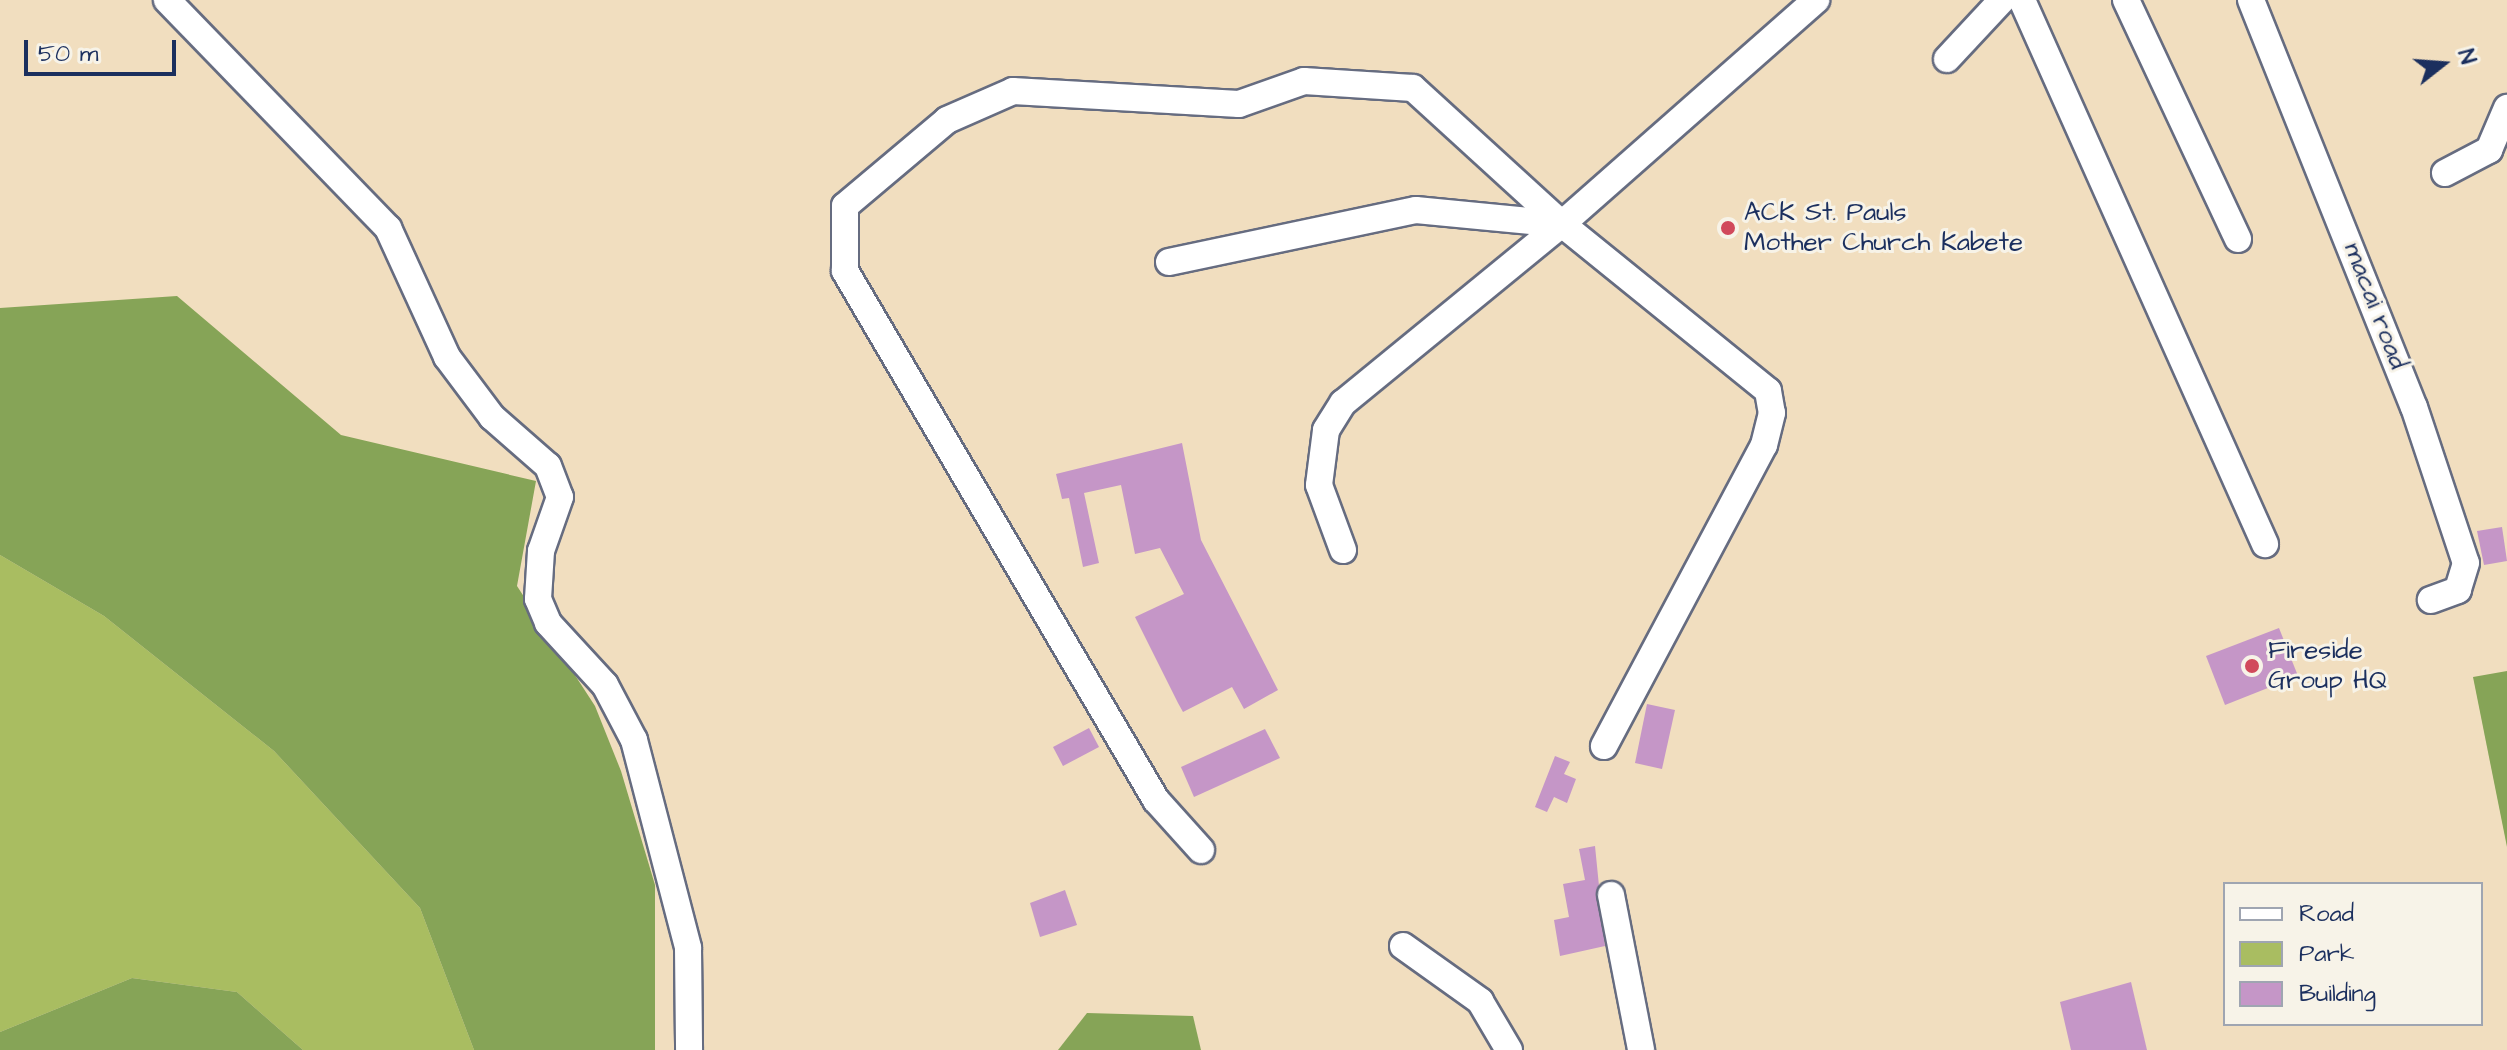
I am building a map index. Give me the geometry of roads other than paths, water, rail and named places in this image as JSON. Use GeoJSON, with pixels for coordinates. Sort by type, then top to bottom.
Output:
{"type":"FeatureCollection","features":[{"type":"Feature","properties":{"kind":"street"},"geometry":{"type":"LineString","coordinates":[[167,0],[388,228],[447,357],[492,417],[548,466],[560,497],[541,551],[538,599],[548,623],[605,685],[634,740],[688,948],[689,1050]]}},
{"type":"Feature","properties":{"kind":"street"},"geometry":{"type":"LineString","coordinates":[[1343,550],[1319,485],[1326,430],[1343,403],[1562,224],[1816,0]]}},
{"type":"Feature","properties":{"kind":"street"},"geometry":{"type":"LineString","coordinates":[[1947,59],[2002,0]]}},
{"type":"Feature","properties":{"kind":"street"},"geometry":{"type":"LineString","coordinates":[[2022,0],[2265,544]]}},
{"type":"Feature","properties":{"kind":"street"},"geometry":{"type":"LineString","coordinates":[[2126,0],[2238,239]]}},
{"type":"Feature","properties":{"kind":"street","name":"macai road"},"geometry":{"type":"LineString","coordinates":[[2251,0],[2409,392],[2466,563],[2458,590],[2431,600]]}},
{"type":"Feature","properties":{"kind":"street"},"geometry":{"type":"LineString","coordinates":[[1201,850],[1156,800],[845,271],[845,206],[947,120],[1013,91],[1239,104],[1304,81],[1413,88],[1562,224],[1748,370],[1768,391],[1772,413],[1764,445],[1604,746]]}},
{"type":"Feature","properties":{"kind":"street"},"geometry":{"type":"LineString","coordinates":[[2445,173],[2489,150],[2507,108]]}},
{"type":"Feature","properties":{"kind":"street"},"geometry":{"type":"LineString","coordinates":[[1169,262],[1416,210],[1562,224]]}},
{"type":"Feature","properties":{"kind":"street"},"geometry":{"type":"LineString","coordinates":[[1611,895],[1641,1050]]}},
{"type":"Feature","properties":{"kind":"street"},"geometry":{"type":"LineString","coordinates":[[1403,946],[1480,1001],[1509,1050]]}},
{"type":"Feature","properties":{"kind":"place","name":"ACK St. Pauls Mother Church Kabete"},"geometry":{"type":"Point","coordinates":[1728,228]}},
{"type":"Feature","properties":{"kind":"place","name":"Fireside Group HQ"},"geometry":{"type":"Point","coordinates":[2252,666]}}]}
